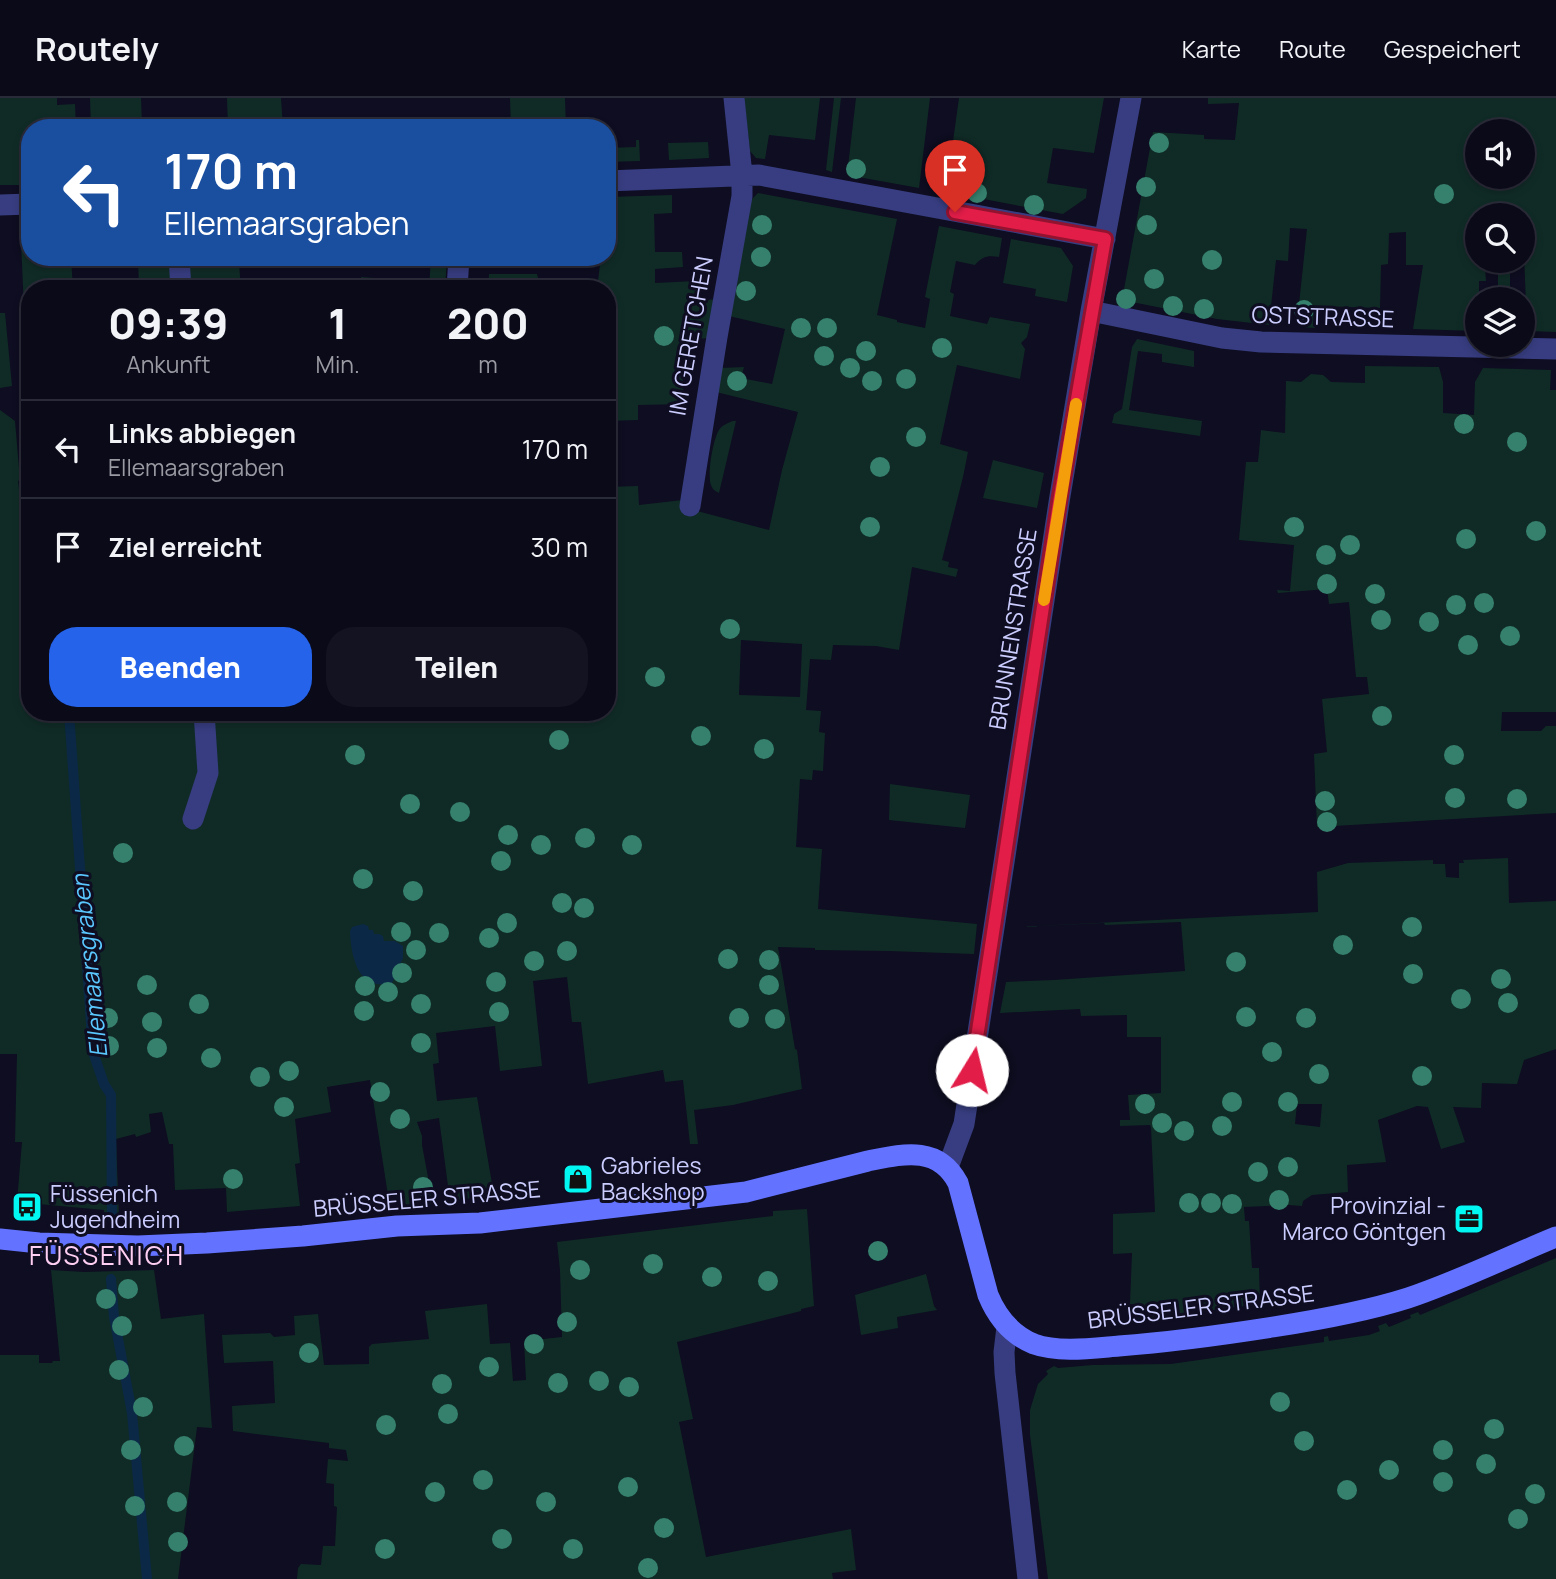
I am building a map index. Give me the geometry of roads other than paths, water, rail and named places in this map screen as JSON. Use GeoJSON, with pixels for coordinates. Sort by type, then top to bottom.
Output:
{"type":"FeatureCollection","features":[{"type":"Feature","properties":{"kind":"street","name":"IM GERETCHEN"},"geometry":{"type":"LineString","coordinates":[[690,506],[742,196],[733,98]]}},
{"type":"Feature","properties":{"kind":"street","name":"BRUNNENSTRASSE"},"geometry":{"type":"LineString","coordinates":[[948,1167],[964,1124],[1060,496],[1131,98]]}},
{"type":"Feature","properties":{"kind":"street"},"geometry":{"type":"LineString","coordinates":[[616,181],[759,175],[1105,239]]}},
{"type":"Feature","properties":{"kind":"street"},"geometry":{"type":"LineString","coordinates":[[0,205],[21,204]]}},
{"type":"Feature","properties":{"kind":"street","name":"OSTSTRASSE"},"geometry":{"type":"LineString","coordinates":[[1091,311],[1222,338],[1261,342],[1556,349]]}},
{"type":"Feature","properties":{"kind":"street"},"geometry":{"type":"LineString","coordinates":[[193,819],[208,773],[205,721]]}},
{"type":"Feature","properties":{"kind":"street","name":"BRÜSSELER STRASSE"},"geometry":{"type":"LineString","coordinates":[[0,1239],[138,1246],[303,1236],[397,1226],[480,1223],[746,1192],[888,1157],[925,1155],[948,1167],[954,1176],[988,1295],[1007,1327],[1036,1345],[1065,1349],[1148,1344],[1282,1325],[1356,1311],[1408,1298],[1556,1237]]}},
{"type":"Feature","properties":{"kind":"street"},"geometry":{"type":"LineString","coordinates":[[1007,1327],[1005,1373],[1028,1579]]}},
{"type":"Feature","properties":{"kind":"water"},"geometry":{"type":"Polygon","coordinates":[[[363,924],[373,930],[374,934],[383,936],[384,941],[395,941],[403,946],[403,958],[392,983],[371,982],[359,970],[352,951],[350,931],[352,927],[363,924]]]}},
{"type":"Feature","properties":{"kind":"waterway","name":"Ellemaarsgraben"},"geometry":{"type":"LineString","coordinates":[[70,721],[93,1052],[104,1084],[111,1095],[112,1217]]}},
{"type":"Feature","properties":{"kind":"waterway","name":"Ellemaarsgraben"},"geometry":{"type":"LineString","coordinates":[[111,1279],[114,1317],[132,1413],[147,1579]]}},
{"type":"Feature","properties":{"kind":"place","name":"Gabrieles Backshop"},"geometry":{"type":"Point","coordinates":[578,1179]}},
{"type":"Feature","properties":{"kind":"place","name":"Füssenich Jugendheim"},"geometry":{"type":"Point","coordinates":[27,1207]}},
{"type":"Feature","properties":{"kind":"place","name":"Provinzial - Marco Göntgen"},"geometry":{"type":"Point","coordinates":[1469,1219]}},
{"type":"Feature","properties":{"kind":"district","name":"FÜSSENICH"},"geometry":{"type":"Point","coordinates":[107,1256]}}]}
